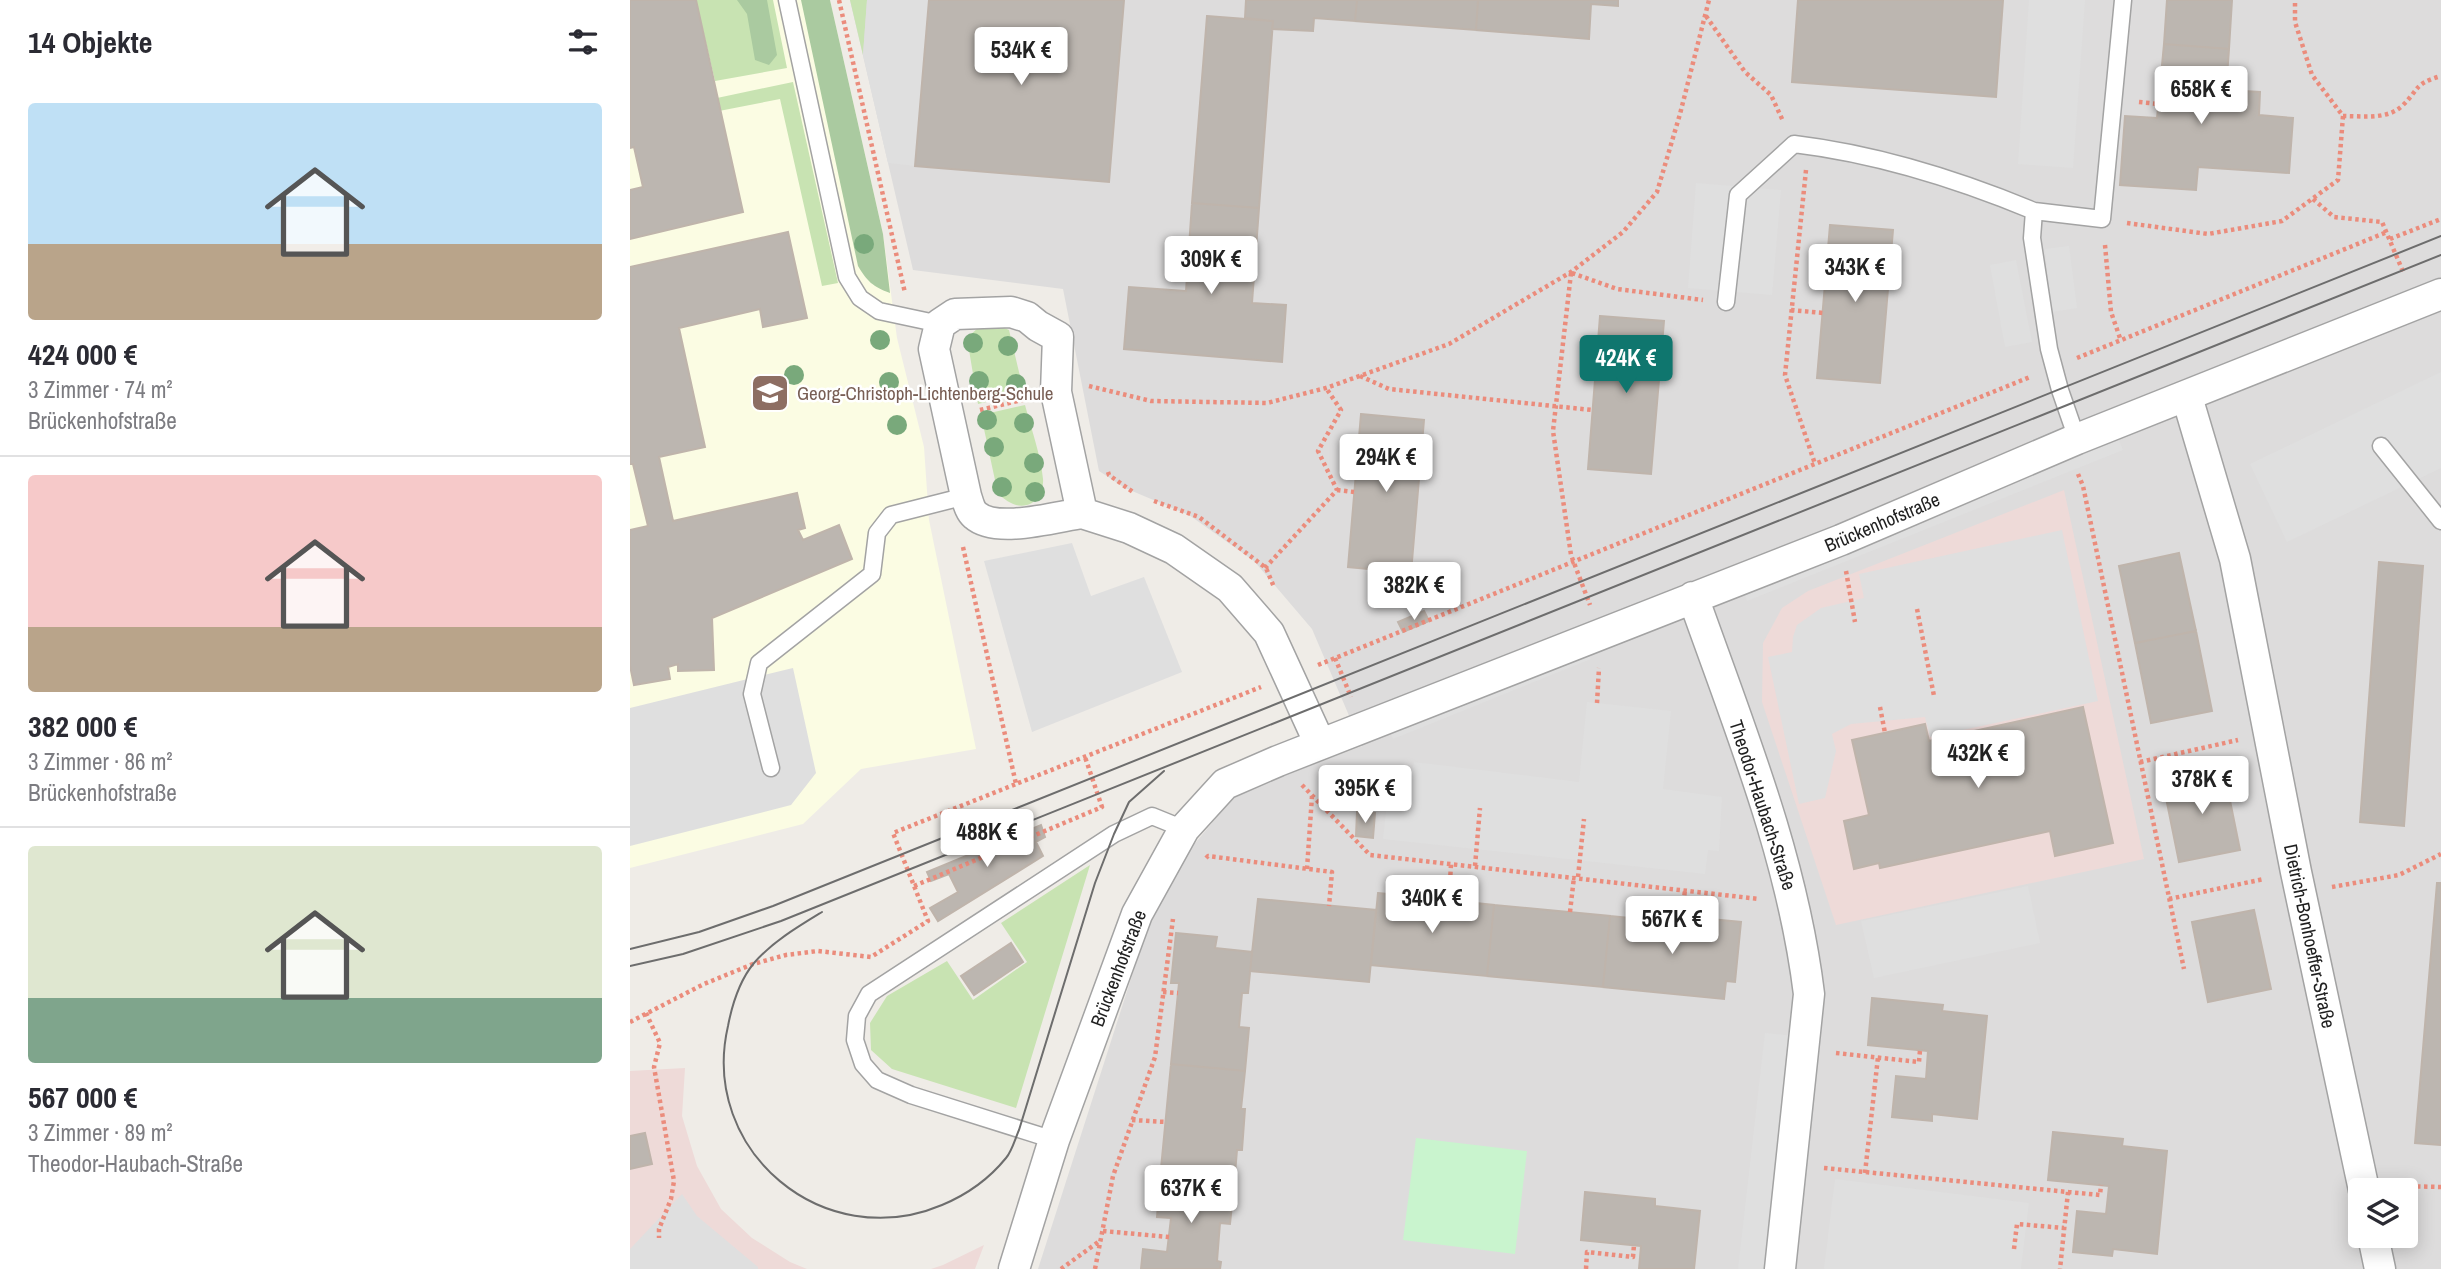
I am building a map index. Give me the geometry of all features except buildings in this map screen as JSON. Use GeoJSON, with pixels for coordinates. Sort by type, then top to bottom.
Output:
{"type":"FeatureCollection","features":[{"type":"Feature","properties":{"kind":"street","name":"Brückenhofstraße"},"geometry":{"type":"LineString","coordinates":[[1014,1269],[1054,1140],[1137,914],[1184,830],[1225,784],[1320,744],[1841,540],[2072,442],[2429,299]]}},
{"type":"Feature","properties":{"kind":"street"},"geometry":{"type":"LineString","coordinates":[[1082,513],[1056,392],[1058,337],[1038,327],[1027,317],[1011,312],[956,314],[940,324],[934,349],[965,496],[973,514],[988,523],[1006,525],[1082,513],[1129,528],[1174,549],[1230,588],[1269,633],[1320,744]]}},
{"type":"Feature","properties":{"kind":"street","name":"Dietrich-Bonhoeffer-Straße"},"geometry":{"type":"LineString","coordinates":[[2187,397],[2235,559],[2298,883],[2361,1178]]}},
{"type":"Feature","properties":{"kind":"street","name":"Theodor-Haubach-Straße"},"geometry":{"type":"LineString","coordinates":[[1693,597],[1778,839],[1794,903],[1810,993],[1780,1269]]}},
{"type":"Feature","properties":{"kind":"street"},"geometry":{"type":"LineString","coordinates":[[2376,1248],[2380,1269]]}},
{"type":"Feature","properties":{"kind":"lane"},"geometry":{"type":"LineString","coordinates":[[787,0],[847,277],[860,298],[879,311],[940,324]]}},
{"type":"Feature","properties":{"kind":"lane"},"geometry":{"type":"LineString","coordinates":[[1726,302],[1738,195],[1801,144],[1895,162],[1985,191],[2034,211],[2102,219],[2123,0]]}},
{"type":"Feature","properties":{"kind":"lane"},"geometry":{"type":"LineString","coordinates":[[2034,211],[2032,238],[2054,368],[2072,442]]}},
{"type":"Feature","properties":{"kind":"lane"},"geometry":{"type":"LineString","coordinates":[[2381,446],[2441,520]]}},
{"type":"Feature","properties":{"kind":"lane"},"geometry":{"type":"LineString","coordinates":[[771,768],[752,694],[759,663],[872,575],[877,533],[891,515],[965,496]]}},
{"type":"Feature","properties":{"kind":"lane"},"geometry":{"type":"LineString","coordinates":[[1054,1140],[911,1095],[877,1080],[863,1064],[855,1040],[857,1016],[869,994],[1114,835],[1152,816],[1184,830]]}},
{"type":"Feature","properties":{"kind":"path"},"geometry":{"type":"LineString","coordinates":[[949,418],[1083,385],[1150,401],[1267,403],[1326,388],[1449,344],[1571,272],[1623,232],[1657,192],[1709,0]]}},
{"type":"Feature","properties":{"kind":"path"},"geometry":{"type":"LineString","coordinates":[[2121,341],[2112,312],[2102,219],[2208,234],[2282,221],[2338,180],[2343,116],[2312,75],[2295,22],[2295,0]]}},
{"type":"Feature","properties":{"kind":"path"},"geometry":{"type":"LineString","coordinates":[[1705,16],[1745,72],[1771,95],[1801,144],[1785,375],[1815,464]]}},
{"type":"Feature","properties":{"kind":"path"},"geometry":{"type":"LineString","coordinates":[[2343,116],[2380,116],[2401,108],[2419,84],[2441,76]]}},
{"type":"Feature","properties":{"kind":"path"},"geometry":{"type":"LineString","coordinates":[[2313,199],[2334,217],[2382,222],[2390,240],[2429,299]]}},
{"type":"Feature","properties":{"kind":"path"},"geometry":{"type":"LineString","coordinates":[[2390,240],[2441,219]]}},
{"type":"Feature","properties":{"kind":"path"},"geometry":{"type":"LineString","coordinates":[[1289,676],[2387,232]]}},
{"type":"Feature","properties":{"kind":"path"},"geometry":{"type":"LineString","coordinates":[[1571,272],[1617,289],[1726,302]]}},
{"type":"Feature","properties":{"kind":"path"},"geometry":{"type":"LineString","coordinates":[[1571,272],[1553,431],[1573,562]]}},
{"type":"Feature","properties":{"kind":"path"},"geometry":{"type":"LineString","coordinates":[[1791,310],[1823,313]]}},
{"type":"Feature","properties":{"kind":"path"},"geometry":{"type":"LineString","coordinates":[[1359,376],[1389,389],[1592,410]]}},
{"type":"Feature","properties":{"kind":"path"},"geometry":{"type":"LineString","coordinates":[[1326,388],[1340,410],[1318,451],[1337,490]]}},
{"type":"Feature","properties":{"kind":"path"},"geometry":{"type":"LineString","coordinates":[[2072,442],[2184,970]]}},
{"type":"Feature","properties":{"kind":"path"},"geometry":{"type":"LineString","coordinates":[[1105,462],[1109,475],[1132,492],[1199,517],[1266,568],[1277,593]]}},
{"type":"Feature","properties":{"kind":"path"},"geometry":{"type":"LineString","coordinates":[[1337,490],[1354,492]]}},
{"type":"Feature","properties":{"kind":"path"},"geometry":{"type":"LineString","coordinates":[[1230,588],[1266,568],[1337,490]]}},
{"type":"Feature","properties":{"kind":"path"},"geometry":{"type":"LineString","coordinates":[[1841,540],[1855,622]]}},
{"type":"Feature","properties":{"kind":"path"},"geometry":{"type":"LineString","coordinates":[[1917,609],[1934,696]]}},
{"type":"Feature","properties":{"kind":"path"},"geometry":{"type":"LineString","coordinates":[[1335,658],[1363,727]]}},
{"type":"Feature","properties":{"kind":"path"},"geometry":{"type":"LineString","coordinates":[[1880,707],[1885,733]]}},
{"type":"Feature","properties":{"kind":"path"},"geometry":{"type":"LineString","coordinates":[[2140,762],[2269,733]]}},
{"type":"Feature","properties":{"kind":"path"},"geometry":{"type":"LineString","coordinates":[[1320,744],[1388,798]]}},
{"type":"Feature","properties":{"kind":"path"},"geometry":{"type":"LineString","coordinates":[[914,886],[1102,807],[1085,757]]}},
{"type":"Feature","properties":{"kind":"path"},"geometry":{"type":"LineString","coordinates":[[1278,761],[1370,855],[1794,903]]}},
{"type":"Feature","properties":{"kind":"path"},"geometry":{"type":"LineString","coordinates":[[630,1022],[716,979],[753,964],[786,955],[818,951],[871,957],[928,921],[893,833],[1016,784]]}},
{"type":"Feature","properties":{"kind":"path"},"geometry":{"type":"LineString","coordinates":[[1307,869],[1312,795]]}},
{"type":"Feature","properties":{"kind":"path"},"geometry":{"type":"LineString","coordinates":[[1475,866],[1480,808]]}},
{"type":"Feature","properties":{"kind":"path"},"geometry":{"type":"LineString","coordinates":[[1570,912],[1584,819]]}},
{"type":"Feature","properties":{"kind":"path"},"geometry":{"type":"LineString","coordinates":[[2169,899],[2298,883],[2399,875],[2441,854]]}},
{"type":"Feature","properties":{"kind":"path"},"geometry":{"type":"LineString","coordinates":[[1200,864],[1208,856],[1332,872],[1329,906]]}},
{"type":"Feature","properties":{"kind":"path"},"geometry":{"type":"LineString","coordinates":[[1450,882],[1451,864]]}},
{"type":"Feature","properties":{"kind":"path"},"geometry":{"type":"LineString","coordinates":[[1095,1269],[1113,1176],[1155,1057],[1177,890],[1158,876]]}},
{"type":"Feature","properties":{"kind":"path"},"geometry":{"type":"LineString","coordinates":[[1681,923],[1685,890]]}},
{"type":"Feature","properties":{"kind":"path"},"geometry":{"type":"LineString","coordinates":[[1163,992],[1178,993]]}},
{"type":"Feature","properties":{"kind":"path"},"geometry":{"type":"LineString","coordinates":[[646,1013],[660,1043],[654,1067],[674,1181],[671,1199],[659,1229],[659,1238]]}},
{"type":"Feature","properties":{"kind":"path"},"geometry":{"type":"LineString","coordinates":[[1804,1050],[1919,1062],[1920,1050]]}},
{"type":"Feature","properties":{"kind":"path"},"geometry":{"type":"LineString","coordinates":[[1865,1173],[1878,1057]]}},
{"type":"Feature","properties":{"kind":"path"},"geometry":{"type":"LineString","coordinates":[[1132,1120],[1166,1122]]}},
{"type":"Feature","properties":{"kind":"path"},"geometry":{"type":"LineString","coordinates":[[1792,1164],[2100,1195],[2101,1185]]}},
{"type":"Feature","properties":{"kind":"path"},"geometry":{"type":"LineString","coordinates":[[2418,1186],[2441,1187]]}},
{"type":"Feature","properties":{"kind":"path"},"geometry":{"type":"LineString","coordinates":[[2060,1269],[2068,1192]]}},
{"type":"Feature","properties":{"kind":"path"},"geometry":{"type":"LineString","coordinates":[[2014,1249],[2017,1224],[2064,1228]]}},
{"type":"Feature","properties":{"kind":"path"},"geometry":{"type":"LineString","coordinates":[[1103,1231],[1169,1237]]}},
{"type":"Feature","properties":{"kind":"path"},"geometry":{"type":"LineString","coordinates":[[1061,1269],[1101,1240]]}},
{"type":"Feature","properties":{"kind":"path"},"geometry":{"type":"LineString","coordinates":[[1586,1269],[1587,1252],[1633,1257],[1634,1245]]}},
{"type":"Feature","properties":{"kind":"shaded area","name":"Georg-Christoph-Lichtenberg-Schule"},"geometry":{"type":"Polygon","coordinates":[[[630,0],[830,0],[883,234],[897,338],[924,447],[929,520],[976,749],[861,769],[803,824],[630,868],[630,0]]]}},
{"type":"Feature","properties":{"kind":"shaded area"},"geometry":{"type":"Polygon","coordinates":[[[850,0],[2441,0],[2441,1269],[1038,1269],[1146,932],[1187,853],[1236,794],[1362,746],[1312,629],[1254,561],[1189,515],[1125,488],[1099,471],[1063,289],[913,270],[850,0]]]}},
{"type":"Feature","properties":{"kind":"shaded area"},"geometry":{"type":"Polygon","coordinates":[[[867,0],[929,0],[915,166],[888,163],[863,55],[867,0]]]}},
{"type":"Feature","properties":{"kind":"shaded area"},"geometry":{"type":"Polygon","coordinates":[[[2029,0],[2085,0],[2073,168],[2018,164],[2029,0]]]}},
{"type":"Feature","properties":{"kind":"shaded area"},"geometry":{"type":"Polygon","coordinates":[[[1696,183],[1781,190],[1772,295],[1688,288],[1696,183]]]}},
{"type":"Feature","properties":{"kind":"shaded area"},"geometry":{"type":"Polygon","coordinates":[[[2069,246],[2077,308],[2052,312],[2045,249],[2069,246]]]}},
{"type":"Feature","properties":{"kind":"shaded area"},"geometry":{"type":"Polygon","coordinates":[[[2016,260],[2032,342],[2005,347],[1990,265],[2016,260]]]}},
{"type":"Feature","properties":{"kind":"shaded area"},"geometry":{"type":"Polygon","coordinates":[[[2441,372],[2441,468],[2287,542],[2250,464],[2441,372]]]}},
{"type":"Feature","properties":{"kind":"shaded area"},"geometry":{"type":"Polygon","coordinates":[[[2118,438],[2123,450],[1747,601],[1743,589],[2118,438]]]}},
{"type":"Feature","properties":{"kind":"shaded area"},"geometry":{"type":"Polygon","coordinates":[[[2064,490],[2144,859],[1836,925],[1762,702],[1763,643],[1782,608],[1808,591],[2064,490]]]}},
{"type":"Feature","properties":{"kind":"shaded area"},"geometry":{"type":"Polygon","coordinates":[[[2062,530],[2098,701],[1930,737],[1925,717],[1851,724],[1832,734],[1836,751],[1825,798],[1799,804],[1768,657],[1792,652],[1797,625],[1821,608],[1864,598],[1859,574],[2062,530]]]}},
{"type":"Feature","properties":{"kind":"shaded area"},"geometry":{"type":"Polygon","coordinates":[[[1072,543],[1091,596],[1144,577],[1182,672],[1032,732],[984,561],[1072,543]]]}},
{"type":"Feature","properties":{"kind":"shaded area"},"geometry":{"type":"Polygon","coordinates":[[[1587,650],[1591,659],[1393,739],[1389,730],[1587,650]]]}},
{"type":"Feature","properties":{"kind":"shaded area"},"geometry":{"type":"Polygon","coordinates":[[[793,668],[816,773],[791,805],[630,846],[630,708],[793,668]]]}},
{"type":"Feature","properties":{"kind":"shaded area"},"geometry":{"type":"Polygon","coordinates":[[[1587,702],[1671,711],[1663,789],[1722,797],[1719,851],[1708,850],[1705,874],[1383,839],[1389,784],[1409,787],[1414,762],[1579,782],[1587,702]]]}},
{"type":"Feature","properties":{"kind":"shaded area"},"geometry":{"type":"Polygon","coordinates":[[[2028,886],[2040,943],[1874,978],[1861,921],[2028,886]]]}},
{"type":"Feature","properties":{"kind":"shaded area"},"geometry":{"type":"Polygon","coordinates":[[[1765,1033],[1794,1036],[1768,1269],[1738,1269],[1765,1033]]]}},
{"type":"Feature","properties":{"kind":"shaded area"},"geometry":{"type":"Polygon","coordinates":[[[685,1068],[682,1116],[697,1166],[721,1209],[752,1238],[790,1262],[807,1269],[630,1269],[630,1071],[685,1068]]]}},
{"type":"Feature","properties":{"kind":"shaded area"},"geometry":{"type":"Polygon","coordinates":[[[1835,1179],[2029,1203],[2021,1269],[1824,1269],[1835,1179]]]}},
{"type":"Feature","properties":{"kind":"shaded area"},"geometry":{"type":"Polygon","coordinates":[[[682,1194],[697,1216],[758,1269],[630,1269],[630,1249],[682,1194]]]}},
{"type":"Feature","properties":{"kind":"shaded area"},"geometry":{"type":"Polygon","coordinates":[[[984,1245],[975,1269],[931,1269],[943,1265],[984,1245]]]}},
{"type":"Feature","properties":{"kind":"green space"},"geometry":{"type":"Polygon","coordinates":[[[696,0],[773,0],[787,68],[715,81],[696,0]]]}},
{"type":"Feature","properties":{"kind":"green space"},"geometry":{"type":"Polygon","coordinates":[[[737,0],[767,0],[777,55],[769,65],[755,60],[747,14],[737,0]]]}},
{"type":"Feature","properties":{"kind":"green space"},"geometry":{"type":"Polygon","coordinates":[[[801,0],[830,0],[883,234],[890,293],[871,283],[858,266],[801,0]]]}},
{"type":"Feature","properties":{"kind":"green space"},"geometry":{"type":"Polygon","coordinates":[[[850,0],[867,0],[863,55],[850,0]]]}},
{"type":"Feature","properties":{"kind":"green space"},"geometry":{"type":"Polygon","coordinates":[[[793,82],[838,283],[822,286],[780,99],[719,111],[717,98],[793,82]]]}},
{"type":"Feature","properties":{"kind":"green space"},"geometry":{"type":"Polygon","coordinates":[[[995,324],[1009,330],[1024,393],[978,404],[967,338],[979,327],[995,324]]]}},
{"type":"Feature","properties":{"kind":"green space"},"geometry":{"type":"Polygon","coordinates":[[[1025,405],[1043,483],[1034,502],[1019,506],[998,494],[981,415],[1025,405]]]}},
{"type":"Feature","properties":{"kind":"green space"},"geometry":{"type":"Polygon","coordinates":[[[1090,865],[1016,1108],[892,1069],[871,1050],[870,1023],[887,996],[947,961],[973,1000],[1027,962],[1001,923],[1090,865]]]}},
{"type":"Feature","properties":{"kind":"green space"},"geometry":{"type":"Polygon","coordinates":[[[1416,1138],[1527,1151],[1515,1254],[1403,1240],[1416,1138]]]}},
{"type":"Feature","properties":{"kind":"tram line"},"geometry":{"type":"LineString","coordinates":[[630,949],[699,932],[773,906],[2441,236]]}},
{"type":"Feature","properties":{"kind":"tram line"},"geometry":{"type":"LineString","coordinates":[[630,966],[683,954],[781,921],[2441,255]]}},
{"type":"Feature","properties":{"kind":"tram line"},"geometry":{"type":"LineString","coordinates":[[822,912],[769,948],[754,963],[741,985],[728,1026],[724,1072],[733,1114],[752,1151],[780,1181],[815,1203],[855,1216],[898,1217],[942,1205],[985,1179],[1010,1152],[1095,883],[1114,834],[1129,802],[1164,771]]}},
{"type":"Feature","properties":{"kind":"place","name":"Georg-Christoph-Lichtenberg-Schule"},"geometry":{"type":"Point","coordinates":[770,393]}}]}
